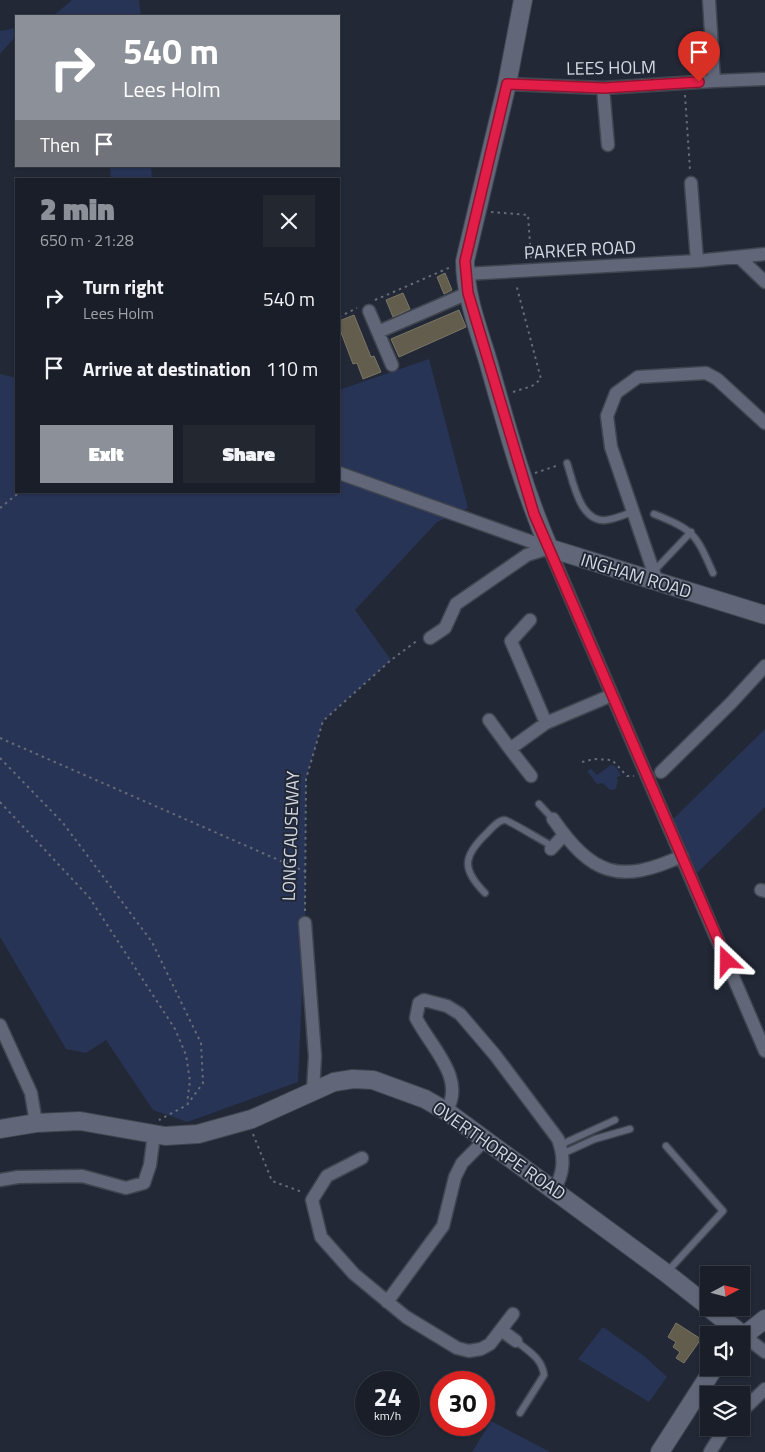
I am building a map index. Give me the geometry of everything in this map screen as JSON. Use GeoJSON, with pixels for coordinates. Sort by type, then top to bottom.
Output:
{"type":"FeatureCollection","features":[{"type":"Feature","properties":{"kind":"street"},"geometry":{"type":"LineString","coordinates":[[524,0],[507,84],[476,211],[465,267],[468,293],[534,514],[765,1051]]}},
{"type":"Feature","properties":{"kind":"street"},"geometry":{"type":"LineString","coordinates":[[709,0],[714,81]]}},
{"type":"Feature","properties":{"kind":"street","name":"LEES HOLM"},"geometry":{"type":"LineString","coordinates":[[507,84],[604,88],[765,79]]}},
{"type":"Feature","properties":{"kind":"street"},"geometry":{"type":"LineString","coordinates":[[604,88],[608,145]]}},
{"type":"Feature","properties":{"kind":"street"},"geometry":{"type":"LineString","coordinates":[[691,183],[697,261]]}},
{"type":"Feature","properties":{"kind":"street","name":"PARKER ROAD"},"geometry":{"type":"LineString","coordinates":[[465,267],[512,272],[697,261],[765,254]]}},
{"type":"Feature","properties":{"kind":"street"},"geometry":{"type":"LineString","coordinates":[[739,258],[765,282]]}},
{"type":"Feature","properties":{"kind":"street"},"geometry":{"type":"LineString","coordinates":[[378,332],[468,293]]}},
{"type":"Feature","properties":{"kind":"street"},"geometry":{"type":"LineString","coordinates":[[369,306],[392,365]]}},
{"type":"Feature","properties":{"kind":"street"},"geometry":{"type":"LineString","coordinates":[[655,577],[611,447],[607,425],[612,400],[616,393],[638,377],[706,373],[717,379],[765,423]]}},
{"type":"Feature","properties":{"kind":"street","name":"INGHAM ROAD"},"geometry":{"type":"LineString","coordinates":[[340,473],[549,548],[655,577],[765,615]]}},
{"type":"Feature","properties":{"kind":"street"},"geometry":{"type":"LineString","coordinates":[[430,638],[445,628],[456,604],[527,555],[549,548]]}},
{"type":"Feature","properties":{"kind":"street"},"geometry":{"type":"LineString","coordinates":[[530,620],[510,640],[546,723]]}},
{"type":"Feature","properties":{"kind":"street"},"geometry":{"type":"LineString","coordinates":[[661,772],[731,703],[765,666]]}},
{"type":"Feature","properties":{"kind":"street"},"geometry":{"type":"LineString","coordinates":[[510,749],[546,723],[612,695]]}},
{"type":"Feature","properties":{"kind":"street"},"geometry":{"type":"LineString","coordinates":[[489,720],[531,776]]}},
{"type":"Feature","properties":{"kind":"street"},"geometry":{"type":"LineString","coordinates":[[553,819],[564,835],[594,863],[619,872],[647,871],[682,856]]}},
{"type":"Feature","properties":{"kind":"street"},"geometry":{"type":"LineString","coordinates":[[552,848],[564,835]]}},
{"type":"Feature","properties":{"kind":"street","name":"LONGCAUSEWAY"},"geometry":{"type":"LineString","coordinates":[[305,923],[315,1056],[313,1091]]}},
{"type":"Feature","properties":{"kind":"street"},"geometry":{"type":"LineString","coordinates":[[446,1111],[452,1102],[452,1087],[448,1070],[416,1018],[419,1003],[424,1000],[448,1006],[460,1014],[495,1055],[561,1150],[563,1171],[554,1190]]}},
{"type":"Feature","properties":{"kind":"street"},"geometry":{"type":"LineString","coordinates":[[0,1025],[31,1093],[36,1123]]}},
{"type":"Feature","properties":{"kind":"street","name":"OVERTHORPE ROAD"},"geometry":{"type":"LineString","coordinates":[[0,1130],[36,1123],[80,1122],[165,1136],[198,1134],[252,1119],[334,1082],[373,1080],[425,1099],[446,1111],[700,1300]]}},
{"type":"Feature","properties":{"kind":"street"},"geometry":{"type":"LineString","coordinates":[[0,1180],[18,1177],[82,1176],[126,1188],[144,1183],[150,1165],[146,1133]]}},
{"type":"Feature","properties":{"kind":"street"},"geometry":{"type":"LineString","coordinates":[[387,1302],[443,1226],[455,1177],[466,1159],[485,1140]]}},
{"type":"Feature","properties":{"kind":"street"},"geometry":{"type":"LineString","coordinates":[[362,1158],[327,1176],[312,1200],[321,1237],[354,1274],[406,1317],[457,1348],[469,1351],[481,1349],[490,1344],[513,1314]]}},
{"type":"Feature","properties":{"kind":"street","name":"OVERTHORPE ROAD"},"geometry":{"type":"LineString","coordinates":[[719,1316],[731,1326]]}},
{"type":"Feature","properties":{"kind":"street"},"geometry":{"type":"LineString","coordinates":[[750,1330],[765,1319]]}},
{"type":"Feature","properties":{"kind":"street"},"geometry":{"type":"LineString","coordinates":[[501,1330],[516,1341]]}},
{"type":"Feature","properties":{"kind":"street"},"geometry":{"type":"LineString","coordinates":[[750,1342],[765,1352]]}},
{"type":"Feature","properties":{"kind":"street"},"geometry":{"type":"LineString","coordinates":[[660,1452],[709,1376]]}},
{"type":"Feature","properties":{"kind":"street"},"geometry":{"type":"LineString","coordinates":[[750,1403],[765,1389]]}},
{"type":"Feature","properties":{"kind":"street"},"geometry":{"type":"LineString","coordinates":[[710,1452],[720,1436]]}},
{"type":"Feature","properties":{"kind":"lane"},"geometry":{"type":"LineString","coordinates":[[567,463],[585,510],[596,518],[604,520],[632,512]]}},
{"type":"Feature","properties":{"kind":"lane"},"geometry":{"type":"LineString","coordinates":[[654,514],[682,525],[691,532],[699,542],[713,573]]}},
{"type":"Feature","properties":{"kind":"lane"},"geometry":{"type":"LineString","coordinates":[[655,577],[691,532]]}},
{"type":"Feature","properties":{"kind":"lane"},"geometry":{"type":"LineString","coordinates":[[539,804],[553,819]]}},
{"type":"Feature","properties":{"kind":"lane"},"geometry":{"type":"LineString","coordinates":[[485,894],[473,881],[467,860],[470,851],[497,823],[509,821],[552,848]]}},
{"type":"Feature","properties":{"kind":"lane"},"geometry":{"type":"LineString","coordinates":[[561,1150],[615,1120]]}},
{"type":"Feature","properties":{"kind":"lane"},"geometry":{"type":"LineString","coordinates":[[561,1150],[630,1129]]}},
{"type":"Feature","properties":{"kind":"lane"},"geometry":{"type":"LineString","coordinates":[[666,1146],[723,1211],[666,1273]]}},
{"type":"Feature","properties":{"kind":"lane"},"geometry":{"type":"LineString","coordinates":[[516,1341],[537,1358],[543,1368],[544,1375],[520,1413]]}},
{"type":"Feature","properties":{"kind":"path"},"geometry":{"type":"LineString","coordinates":[[684,83],[691,183]]}},
{"type":"Feature","properties":{"kind":"path"},"geometry":{"type":"LineString","coordinates":[[476,211],[528,214],[532,271]]}},
{"type":"Feature","properties":{"kind":"path"},"geometry":{"type":"LineString","coordinates":[[340,317],[465,267]]}},
{"type":"Feature","properties":{"kind":"path"},"geometry":{"type":"LineString","coordinates":[[498,397],[532,386],[541,379],[512,272]]}},
{"type":"Feature","properties":{"kind":"path"},"geometry":{"type":"LineString","coordinates":[[523,476],[567,463]]}},
{"type":"Feature","properties":{"kind":"path"},"geometry":{"type":"LineString","coordinates":[[0,508],[19,493]]}},
{"type":"Feature","properties":{"kind":"path","name":"LONGCAUSEWAY"},"geometry":{"type":"LineString","coordinates":[[305,923],[306,779],[323,721],[391,660],[417,640],[430,638]]}},
{"type":"Feature","properties":{"kind":"path"},"geometry":{"type":"LineString","coordinates":[[0,738],[306,872]]}},
{"type":"Feature","properties":{"kind":"path"},"geometry":{"type":"LineString","coordinates":[[0,758],[63,823],[152,942],[201,1043],[204,1082],[187,1105],[146,1133]]}},
{"type":"Feature","properties":{"kind":"path"},"geometry":{"type":"LineString","coordinates":[[582,762],[594,759],[612,760],[630,777],[645,772]]}},
{"type":"Feature","properties":{"kind":"path"},"geometry":{"type":"LineString","coordinates":[[0,802],[89,897],[175,1029],[186,1055],[190,1081],[187,1105]]}},
{"type":"Feature","properties":{"kind":"path"},"geometry":{"type":"LineString","coordinates":[[252,1119],[252,1132],[272,1181],[300,1190],[312,1200]]}},
{"type":"Feature","properties":{"kind":"shaded area"},"geometry":{"type":"Polygon","coordinates":[[[72,0],[139,0],[141,15],[54,15],[72,0]]]}},
{"type":"Feature","properties":{"kind":"shaded area"},"geometry":{"type":"Polygon","coordinates":[[[15,28],[15,37],[0,54],[0,31],[15,28]]]}},
{"type":"Feature","properties":{"kind":"shaded area"},"geometry":{"type":"Polygon","coordinates":[[[110,167],[151,167],[152,178],[111,178],[110,167]]]}},
{"type":"Feature","properties":{"kind":"shaded area"},"geometry":{"type":"Polygon","coordinates":[[[429,359],[468,508],[437,522],[355,610],[391,660],[323,721],[306,779],[305,923],[298,1082],[187,1122],[153,1110],[106,1040],[86,1053],[66,1049],[0,937],[0,374],[15,378],[15,493],[340,493],[340,390],[429,359]]]}},
{"type":"Feature","properties":{"kind":"shaded area"},"geometry":{"type":"Polygon","coordinates":[[[765,729],[765,807],[697,873],[672,820],[765,729]]]}},
{"type":"Feature","properties":{"kind":"shaded area"},"geometry":{"type":"Polygon","coordinates":[[[611,765],[615,766],[621,775],[616,778],[618,780],[616,789],[610,790],[603,783],[597,784],[587,771],[591,769],[597,775],[611,765]]]}},
{"type":"Feature","properties":{"kind":"shaded area"},"geometry":{"type":"Polygon","coordinates":[[[603,1327],[644,1356],[667,1377],[649,1402],[578,1359],[603,1327]]]}},
{"type":"Feature","properties":{"kind":"shaded area"},"geometry":{"type":"Polygon","coordinates":[[[495,1423],[550,1452],[472,1452],[482,1436],[495,1436],[495,1423]]]}},
{"type":"Feature","properties":{"kind":"building"},"geometry":{"type":"Polygon","coordinates":[[[445,273],[452,290],[444,294],[437,277],[445,273]]]}},
{"type":"Feature","properties":{"kind":"building"},"geometry":{"type":"Polygon","coordinates":[[[403,293],[410,309],[393,317],[386,300],[403,293]]]}},
{"type":"Feature","properties":{"kind":"building"},"geometry":{"type":"Polygon","coordinates":[[[459,310],[466,327],[399,357],[391,339],[459,310]]]}},
{"type":"Feature","properties":{"kind":"building"},"geometry":{"type":"Polygon","coordinates":[[[354,315],[371,357],[374,356],[381,372],[363,379],[357,363],[353,364],[340,330],[340,321],[354,315]]]}},
{"type":"Feature","properties":{"kind":"building"},"geometry":{"type":"Polygon","coordinates":[[[676,1323],[700,1338],[700,1340],[684,1363],[676,1358],[680,1352],[673,1347],[676,1342],[668,1337],[676,1323]]]}},
{"type":"Feature","properties":{"kind":"route"},"geometry":{"type":"LineString","coordinates":[[699,82],[604,88],[507,84],[476,211],[465,261],[465,274],[468,293],[534,514],[727,961]]}}]}
